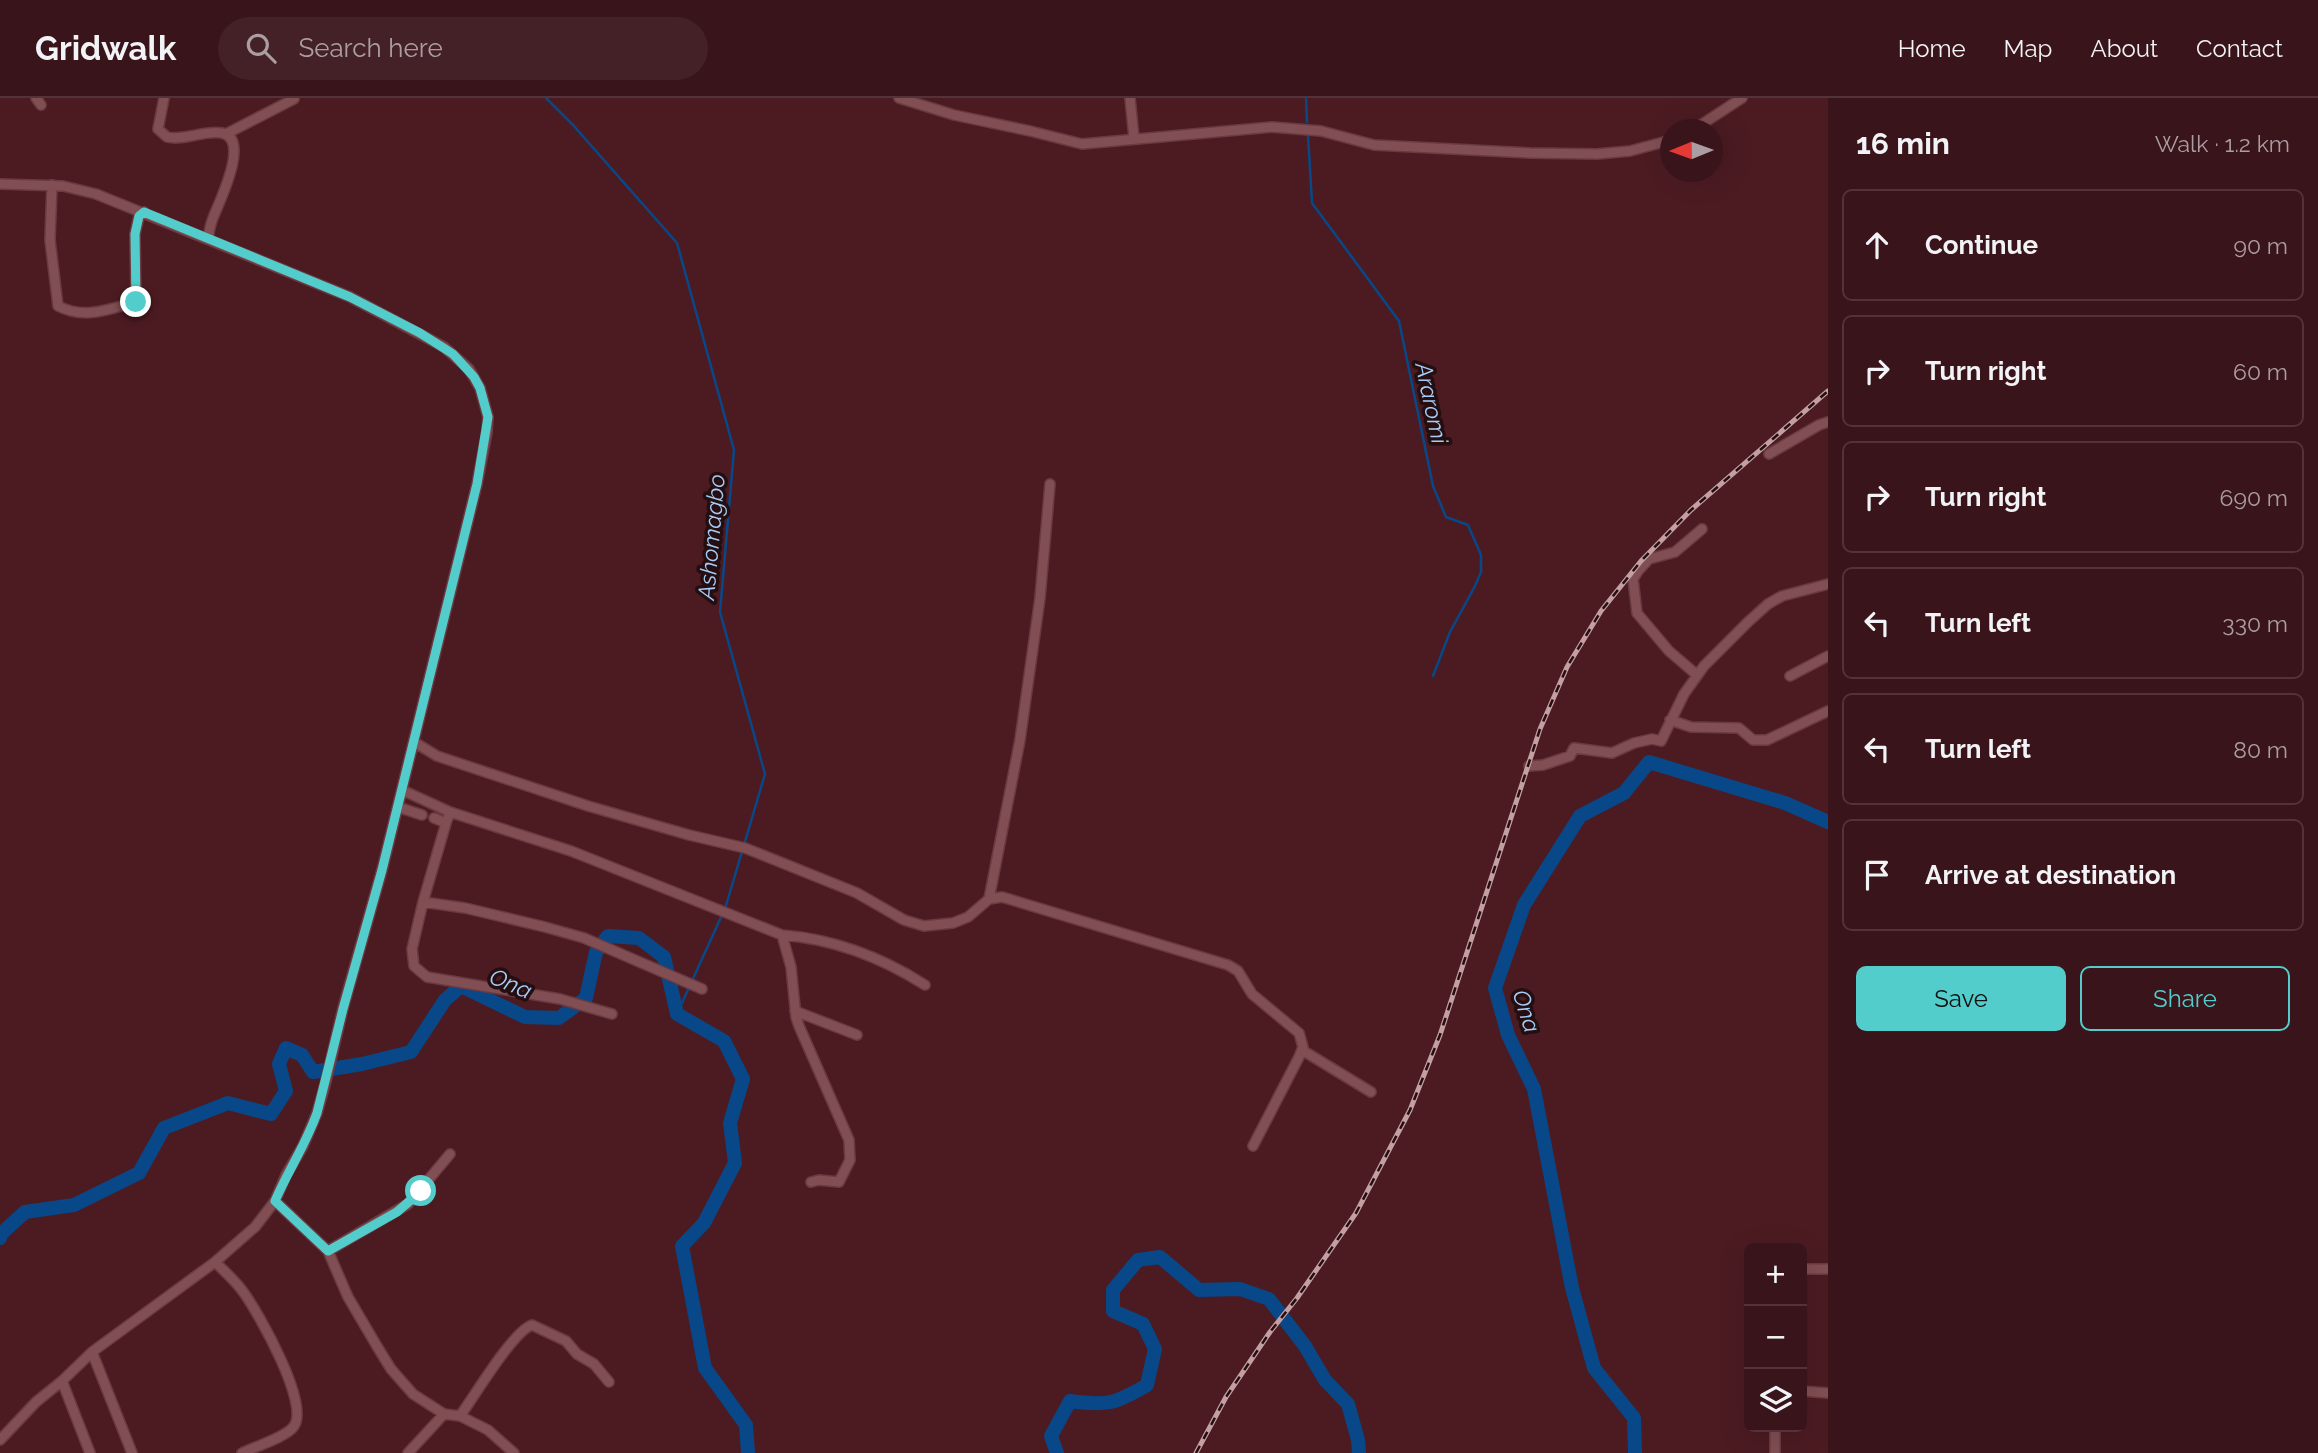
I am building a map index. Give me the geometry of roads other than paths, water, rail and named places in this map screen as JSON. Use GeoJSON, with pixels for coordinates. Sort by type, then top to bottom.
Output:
{"type":"FeatureCollection","features":[{"type":"Feature","properties":{"kind":"street"},"geometry":{"type":"LineString","coordinates":[[164,98],[159,129],[167,137],[188,138],[219,132],[226,134],[294,99]]}},
{"type":"Feature","properties":{"kind":"street"},"geometry":{"type":"LineString","coordinates":[[899,98],[954,115],[1082,144],[1134,138],[1195,136],[1272,127],[1321,131],[1374,145],[1530,153],[1597,154],[1630,151],[1660,143]]}},
{"type":"Feature","properties":{"kind":"street"},"geometry":{"type":"LineString","coordinates":[[1129,98],[1134,138]]}},
{"type":"Feature","properties":{"kind":"street"},"geometry":{"type":"LineString","coordinates":[[1710,119],[1742,98]]}},
{"type":"Feature","properties":{"kind":"street"},"geometry":{"type":"LineString","coordinates":[[208,239],[234,161],[233,147],[226,134]]}},
{"type":"Feature","properties":{"kind":"street"},"geometry":{"type":"LineString","coordinates":[[0,184],[52,185],[82,189],[350,297],[420,333],[461,361],[480,388],[488,417],[483,457],[398,807],[311,1130],[275,1201],[255,1227],[215,1262],[92,1352],[36,1402],[0,1440]]}},
{"type":"Feature","properties":{"kind":"street"},"geometry":{"type":"LineString","coordinates":[[52,185],[50,240],[58,306],[72,311],[94,313],[136,302],[135,234],[139,216],[144,212]]}},
{"type":"Feature","properties":{"kind":"street"},"geometry":{"type":"LineString","coordinates":[[1769,454],[1818,425],[1828,422]]}},
{"type":"Feature","properties":{"kind":"street"},"geometry":{"type":"LineString","coordinates":[[989,899],[1020,740],[1040,598],[1050,484]]}},
{"type":"Feature","properties":{"kind":"street"},"geometry":{"type":"LineString","coordinates":[[1697,675],[1669,651],[1637,613],[1633,579],[1649,559],[1675,552],[1702,529]]}},
{"type":"Feature","properties":{"kind":"street"},"geometry":{"type":"LineString","coordinates":[[1529,766],[1543,765],[1570,756],[1574,748],[1612,753],[1634,743],[1651,739],[1661,741],[1670,720],[1697,675],[1712,656],[1768,604],[1782,596],[1828,584]]}},
{"type":"Feature","properties":{"kind":"street"},"geometry":{"type":"LineString","coordinates":[[1790,676],[1828,656]]}},
{"type":"Feature","properties":{"kind":"street"},"geometry":{"type":"LineString","coordinates":[[1670,720],[1690,727],[1738,728],[1754,740],[1767,740],[1828,711]]}},
{"type":"Feature","properties":{"kind":"street"},"geometry":{"type":"LineString","coordinates":[[414,742],[437,756],[566,799],[671,831],[745,848],[857,893],[904,920],[925,926],[953,923],[968,916],[989,899],[1002,897],[1228,965],[1238,971],[1252,994],[1299,1033],[1303,1043],[1302,1050],[1253,1146]]}},
{"type":"Feature","properties":{"kind":"street"},"geometry":{"type":"LineString","coordinates":[[402,790],[450,811],[571,851],[782,935],[814,940],[879,958],[925,985]]}},
{"type":"Feature","properties":{"kind":"street"},"geometry":{"type":"LineString","coordinates":[[398,807],[422,815]]}},
{"type":"Feature","properties":{"kind":"street"},"geometry":{"type":"LineString","coordinates":[[450,811],[423,902],[412,957],[414,966],[427,977],[560,999],[612,1014]]}},
{"type":"Feature","properties":{"kind":"street"},"geometry":{"type":"LineString","coordinates":[[434,818],[446,823]]}},
{"type":"Feature","properties":{"kind":"street"},"geometry":{"type":"LineString","coordinates":[[423,902],[465,908],[584,938],[702,989]]}},
{"type":"Feature","properties":{"kind":"street"},"geometry":{"type":"LineString","coordinates":[[782,935],[791,967],[799,1026],[845,1129],[851,1151],[848,1169],[839,1182],[811,1182]]}},
{"type":"Feature","properties":{"kind":"street"},"geometry":{"type":"LineString","coordinates":[[795,1011],[857,1035]]}},
{"type":"Feature","properties":{"kind":"street"},"geometry":{"type":"LineString","coordinates":[[1302,1050],[1371,1092]]}},
{"type":"Feature","properties":{"kind":"street"},"geometry":{"type":"LineString","coordinates":[[328,1251],[408,1204],[450,1154]]}},
{"type":"Feature","properties":{"kind":"street"},"geometry":{"type":"LineString","coordinates":[[275,1201],[328,1251],[348,1297],[391,1369],[413,1394],[444,1414],[460,1416],[488,1430],[514,1453]]}},
{"type":"Feature","properties":{"kind":"street"},"geometry":{"type":"LineString","coordinates":[[215,1262],[232,1278],[262,1321],[289,1381],[298,1413],[296,1425],[287,1433],[242,1453]]}},
{"type":"Feature","properties":{"kind":"street"},"geometry":{"type":"LineString","coordinates":[[1807,1269],[1828,1269]]}},
{"type":"Feature","properties":{"kind":"street"},"geometry":{"type":"LineString","coordinates":[[460,1416],[507,1348],[526,1327],[532,1325],[566,1341],[577,1354],[594,1364],[609,1382]]}},
{"type":"Feature","properties":{"kind":"street"},"geometry":{"type":"LineString","coordinates":[[92,1352],[132,1453]]}},
{"type":"Feature","properties":{"kind":"street"},"geometry":{"type":"LineString","coordinates":[[62,1381],[90,1453]]}},
{"type":"Feature","properties":{"kind":"street"},"geometry":{"type":"LineString","coordinates":[[1807,1391],[1828,1392]]}},
{"type":"Feature","properties":{"kind":"street"},"geometry":{"type":"LineString","coordinates":[[408,1453],[444,1414]]}},
{"type":"Feature","properties":{"kind":"street"},"geometry":{"type":"LineString","coordinates":[[1775,1432],[1775,1453]]}},
{"type":"Feature","properties":{"kind":"waterway","name":"Ashomagbo"},"geometry":{"type":"LineString","coordinates":[[546,98],[677,243],[734,450],[720,612],[765,774],[725,909]]}},
{"type":"Feature","properties":{"kind":"waterway","name":"Araromi"},"geometry":{"type":"LineString","coordinates":[[1306,98],[1307,122]]}},
{"type":"Feature","properties":{"kind":"waterway","name":"Araromi"},"geometry":{"type":"LineString","coordinates":[[1308,135],[1312,203],[1399,321],[1433,486],[1446,517],[1468,525],[1481,555],[1481,572],[1450,632],[1433,676]]}},
{"type":"Feature","properties":{"kind":"waterway","name":"Ona"},"geometry":{"type":"LineString","coordinates":[[1635,1453],[1634,1418],[1594,1368],[1572,1288],[1534,1089],[1508,1035],[1495,988],[1524,905],[1580,816],[1624,793],[1649,762],[1785,803],[1828,822]]}},
{"type":"Feature","properties":{"kind":"waterway","name":"Ashomagbo"},"geometry":{"type":"LineString","coordinates":[[677,1014],[722,915]]}},
{"type":"Feature","properties":{"kind":"waterway","name":"Ona"},"geometry":{"type":"LineString","coordinates":[[0,1238],[25,1212],[74,1205],[139,1173],[164,1128],[228,1103],[271,1114],[286,1091],[279,1064],[286,1048],[302,1055],[313,1072],[411,1052],[445,1000],[461,986],[525,1017],[559,1018],[586,998],[596,952],[608,936],[639,938],[664,957],[677,1014],[724,1041],[743,1079],[730,1123],[735,1163],[704,1223],[682,1246],[705,1368],[746,1425],[748,1453]]}},
{"type":"Feature","properties":{"kind":"waterway","name":"Ona"},"geometry":{"type":"LineString","coordinates":[[1057,1453],[1051,1436],[1070,1401],[1110,1402],[1147,1385],[1155,1349],[1143,1324],[1113,1311],[1113,1290],[1138,1260],[1160,1257],[1199,1290],[1240,1289],[1269,1299],[1305,1346],[1325,1380],[1348,1404],[1359,1453]]}},
{"type":"Feature","properties":{"kind":"railway"},"geometry":{"type":"LineString","coordinates":[[1196,1453],[1226,1397],[1356,1213],[1410,1110],[1440,1035],[1540,729],[1567,667],[1601,611],[1641,561],[1691,510],[1828,391]]}}]}
